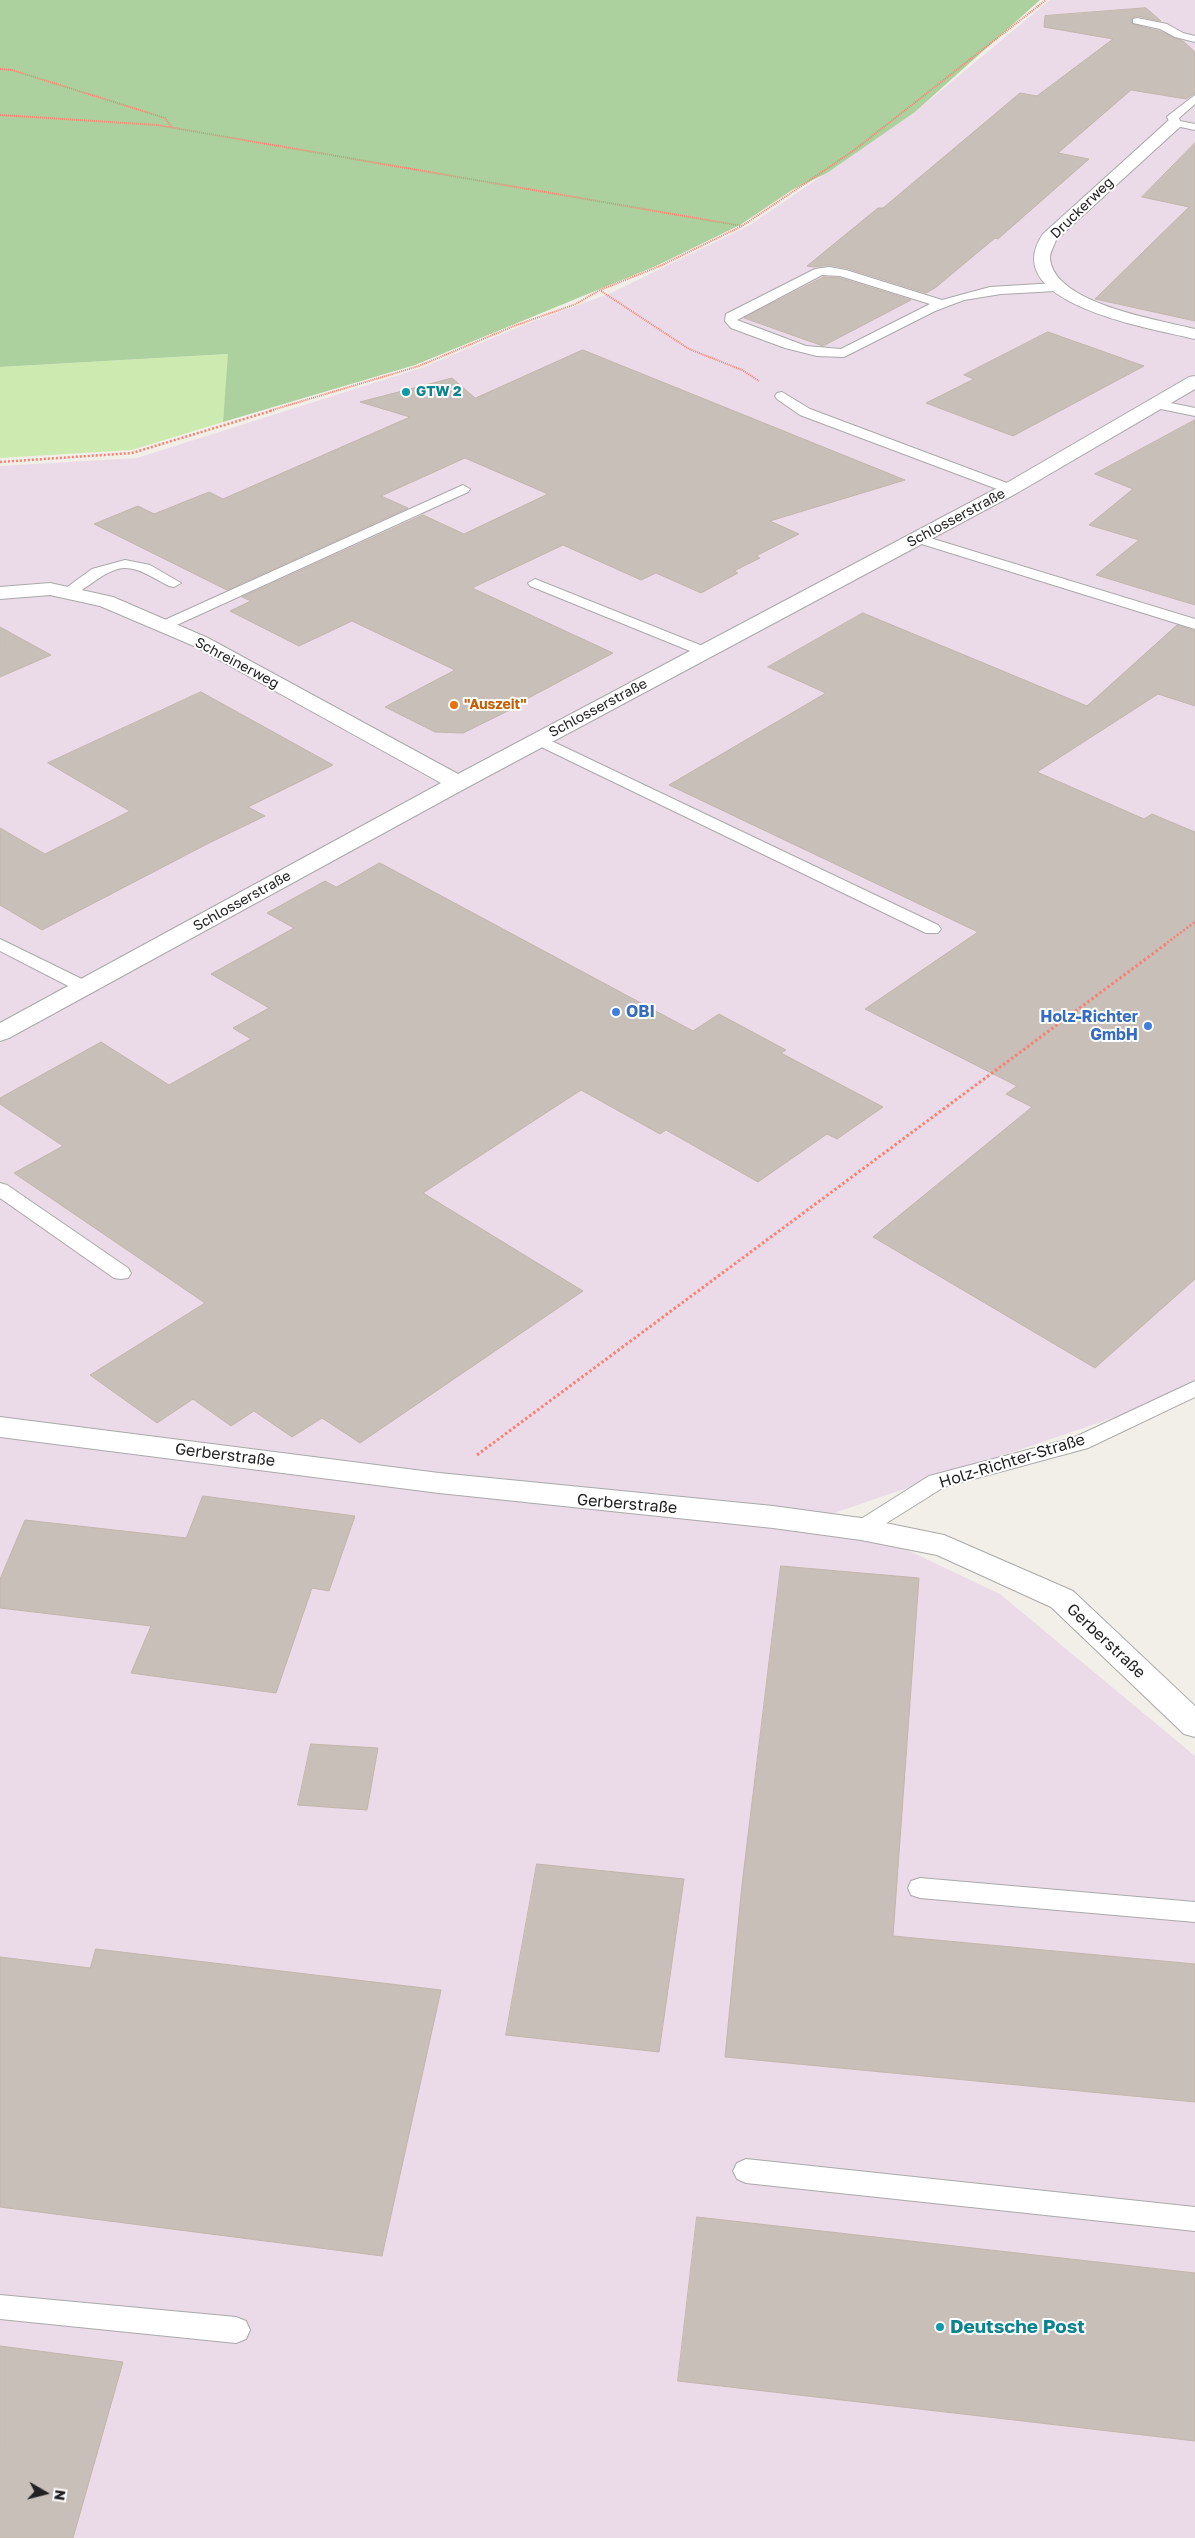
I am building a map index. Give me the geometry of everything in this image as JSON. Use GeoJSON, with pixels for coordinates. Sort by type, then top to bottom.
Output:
{"type":"FeatureCollection","features":[{"type":"Feature","properties":{"kind":"street","name":"Druckerweg"},"geometry":{"type":"LineString","coordinates":[[1175,123],[1049,238],[1041,258],[1044,270],[1056,287],[1088,306],[1195,334]]}},
{"type":"Feature","properties":{"kind":"street","name":"Schlosserstraße"},"geometry":{"type":"LineString","coordinates":[[0,1033],[458,783],[1010,489],[1195,381]]}},
{"type":"Feature","properties":{"kind":"street","name":"Schreinerweg"},"geometry":{"type":"LineString","coordinates":[[0,593],[50,589],[106,601],[200,642],[458,783]]}},
{"type":"Feature","properties":{"kind":"street","name":"Gerberstraße"},"geometry":{"type":"LineString","coordinates":[[0,1427],[438,1483],[861,1529],[944,1546],[1062,1599],[1195,1725]]}},
{"type":"Feature","properties":{"kind":"lane"},"geometry":{"type":"LineString","coordinates":[[1137,21],[1163,26],[1179,35],[1195,39]]}},
{"type":"Feature","properties":{"kind":"lane"},"geometry":{"type":"LineString","coordinates":[[1195,98],[1173,117],[1175,123],[1195,127]]}},
{"type":"Feature","properties":{"kind":"lane"},"geometry":{"type":"LineString","coordinates":[[943,304],[842,273],[828,271],[819,272],[745,308],[731,317],[731,321],[736,325],[805,349],[831,355],[844,352],[943,304],[967,295],[989,291],[1056,287]]}},
{"type":"Feature","properties":{"kind":"lane"},"geometry":{"type":"LineString","coordinates":[[782,396],[805,412],[1010,489]]}},
{"type":"Feature","properties":{"kind":"lane"},"geometry":{"type":"LineString","coordinates":[[1156,404],[1195,412]]}},
{"type":"Feature","properties":{"kind":"lane"},"geometry":{"type":"LineString","coordinates":[[163,626],[463,489]]}},
{"type":"Feature","properties":{"kind":"lane"},"geometry":{"type":"LineString","coordinates":[[917,538],[1195,624]]}},
{"type":"Feature","properties":{"kind":"lane"},"geometry":{"type":"LineString","coordinates":[[66,593],[96,572],[113,566],[133,564],[174,583]]}},
{"type":"Feature","properties":{"kind":"lane"},"geometry":{"type":"LineString","coordinates":[[535,583],[705,652]]}},
{"type":"Feature","properties":{"kind":"lane"},"geometry":{"type":"LineString","coordinates":[[539,740],[932,928]]}},
{"type":"Feature","properties":{"kind":"lane"},"geometry":{"type":"LineString","coordinates":[[0,944],[84,987]]}},
{"type":"Feature","properties":{"kind":"lane"},"geometry":{"type":"LineString","coordinates":[[0,1189],[120,1273]]}},
{"type":"Feature","properties":{"kind":"lane","name":"Holz-Richter-Straße"},"geometry":{"type":"LineString","coordinates":[[861,1529],[938,1481],[1080,1443],[1195,1388]]}},
{"type":"Feature","properties":{"kind":"lane"},"geometry":{"type":"LineString","coordinates":[[920,1888],[1195,1912]]}},
{"type":"Feature","properties":{"kind":"lane"},"geometry":{"type":"LineString","coordinates":[[746,2171],[1195,2219]]}},
{"type":"Feature","properties":{"kind":"lane"},"geometry":{"type":"LineString","coordinates":[[0,2307],[236,2330]]}},
{"type":"Feature","properties":{"kind":"path"},"geometry":{"type":"LineString","coordinates":[[0,462],[132,453],[419,366],[514,326],[576,304],[600,290],[660,266],[742,226],[853,151],[1046,0]]}},
{"type":"Feature","properties":{"kind":"path"},"geometry":{"type":"LineString","coordinates":[[0,69],[12,70],[165,118],[173,129]]}},
{"type":"Feature","properties":{"kind":"path"},"geometry":{"type":"LineString","coordinates":[[0,115],[138,123],[742,226]]}},
{"type":"Feature","properties":{"kind":"path"},"geometry":{"type":"LineString","coordinates":[[600,290],[689,349],[742,370],[782,396]]}},
{"type":"Feature","properties":{"kind":"path"},"geometry":{"type":"LineString","coordinates":[[438,1483],[1195,922]]}},
{"type":"Feature","properties":{"kind":"shaded area"},"geometry":{"type":"Polygon","coordinates":[[[1050,0],[1195,0],[1195,1390],[831,1514],[1000,1594],[1195,1756],[1195,2538],[0,2538],[0,466],[137,458],[424,367],[521,326],[611,293],[750,225],[915,112],[1050,0]]]}},
{"type":"Feature","properties":{"kind":"green space"},"geometry":{"type":"Polygon","coordinates":[[[0,0],[1040,0],[915,112],[827,173],[792,190],[740,225],[656,266],[415,365],[223,422],[228,354],[0,367],[0,0]]]}},
{"type":"Feature","properties":{"kind":"green space"},"geometry":{"type":"Polygon","coordinates":[[[229,354],[223,422],[132,450],[0,458],[0,367],[229,354]]]}},
{"type":"Feature","properties":{"kind":"building"},"geometry":{"type":"Polygon","coordinates":[[[1146,8],[1161,21],[1137,16],[1132,18],[1132,24],[1159,31],[1183,41],[1195,52],[1195,93],[1186,99],[1131,90],[1058,153],[1089,159],[998,239],[995,238],[935,288],[926,293],[846,268],[829,265],[807,266],[878,208],[883,208],[1020,93],[1037,96],[1113,39],[1044,27],[1045,16],[1146,8]]]}},
{"type":"Feature","properties":{"kind":"building"},"geometry":{"type":"Polygon","coordinates":[[[1195,143],[1195,321],[1095,299],[1189,207],[1142,197],[1195,143]]]}},
{"type":"Feature","properties":{"kind":"building"},"geometry":{"type":"Polygon","coordinates":[[[824,277],[840,278],[911,300],[823,346],[744,318],[824,277]]]}},
{"type":"Feature","properties":{"kind":"building"},"geometry":{"type":"Polygon","coordinates":[[[1048,332],[1144,366],[1013,436],[926,403],[974,379],[964,375],[1048,332]]]}},
{"type":"Feature","properties":{"kind":"building"},"geometry":{"type":"Polygon","coordinates":[[[583,350],[905,480],[770,521],[799,534],[756,556],[760,558],[734,571],[738,573],[701,593],[656,573],[641,580],[563,545],[472,588],[613,653],[521,702],[524,703],[463,733],[435,732],[385,707],[455,670],[352,621],[299,646],[230,611],[251,601],[242,597],[423,515],[464,534],[548,494],[465,458],[381,496],[408,508],[227,590],[94,524],[138,506],[154,514],[209,492],[223,499],[410,417],[360,402],[452,378],[475,398],[583,350]]]}},
{"type":"Feature","properties":{"kind":"building"},"geometry":{"type":"Polygon","coordinates":[[[1195,420],[1195,605],[1096,575],[1139,540],[1089,525],[1133,489],[1095,474],[1195,420]]]}},
{"type":"Feature","properties":{"kind":"building"},"geometry":{"type":"Polygon","coordinates":[[[863,613],[1087,706],[1177,625],[1195,631],[1195,706],[1158,694],[1037,772],[1144,819],[1152,814],[1195,832],[1195,1279],[1095,1368],[873,1237],[1032,1107],[1006,1094],[1017,1086],[865,1009],[978,932],[669,785],[826,693],[768,667],[863,613]]]}},
{"type":"Feature","properties":{"kind":"building"},"geometry":{"type":"Polygon","coordinates":[[[0,627],[51,655],[0,677],[0,627]]]}},
{"type":"Feature","properties":{"kind":"building"},"geometry":{"type":"Polygon","coordinates":[[[201,692],[333,765],[248,807],[265,816],[42,930],[0,905],[0,828],[45,854],[130,811],[48,763],[201,692]]]}},
{"type":"Feature","properties":{"kind":"building"},"geometry":{"type":"Polygon","coordinates":[[[380,863],[693,1031],[719,1014],[786,1050],[781,1053],[883,1107],[837,1139],[827,1134],[758,1182],[666,1130],[660,1134],[581,1090],[423,1193],[583,1291],[360,1443],[322,1418],[292,1437],[254,1411],[231,1426],[193,1399],[157,1423],[90,1375],[205,1303],[14,1173],[63,1146],[0,1104],[0,1098],[101,1042],[169,1085],[251,1039],[233,1028],[269,1008],[211,974],[294,928],[267,913],[325,881],[336,887],[380,863]]]}},
{"type":"Feature","properties":{"kind":"building"},"geometry":{"type":"Polygon","coordinates":[[[203,1496],[355,1516],[329,1591],[312,1588],[276,1693],[131,1673],[151,1626],[0,1608],[0,1579],[25,1520],[186,1538],[203,1496]]]}},
{"type":"Feature","properties":{"kind":"building"},"geometry":{"type":"Polygon","coordinates":[[[781,1566],[919,1578],[893,1936],[1195,1964],[1195,2102],[725,2057],[742,1885],[781,1566]]]}},
{"type":"Feature","properties":{"kind":"building"},"geometry":{"type":"Polygon","coordinates":[[[311,1744],[378,1748],[367,1810],[298,1805],[311,1744]]]}},
{"type":"Feature","properties":{"kind":"building"},"geometry":{"type":"Polygon","coordinates":[[[537,1864],[684,1879],[659,2052],[506,2035],[537,1864]]]}},
{"type":"Feature","properties":{"kind":"building"},"geometry":{"type":"Polygon","coordinates":[[[96,1949],[441,1990],[382,2256],[0,2207],[0,1957],[90,1968],[96,1949]]]}},
{"type":"Feature","properties":{"kind":"building","name":"Deutsche Post"},"geometry":{"type":"Polygon","coordinates":[[[697,2217],[1195,2273],[1195,2441],[678,2381],[697,2217]]]}},
{"type":"Feature","properties":{"kind":"building"},"geometry":{"type":"Polygon","coordinates":[[[0,2346],[123,2362],[73,2538],[0,2538],[0,2346]]]}},
{"type":"Feature","properties":{"kind":"place","name":"GTW 2"},"geometry":{"type":"Point","coordinates":[406,392]}},
{"type":"Feature","properties":{"kind":"place","name":"\"Auszeit\""},"geometry":{"type":"Point","coordinates":[454,705]}},
{"type":"Feature","properties":{"kind":"place","name":"OBI"},"geometry":{"type":"Point","coordinates":[616,1012]}},
{"type":"Feature","properties":{"kind":"place","name":"Holz-Richter GmbH"},"geometry":{"type":"Point","coordinates":[1148,1026]}},
{"type":"Feature","properties":{"kind":"place","name":"Deutsche Post"},"geometry":{"type":"Point","coordinates":[940,2327]}}]}
